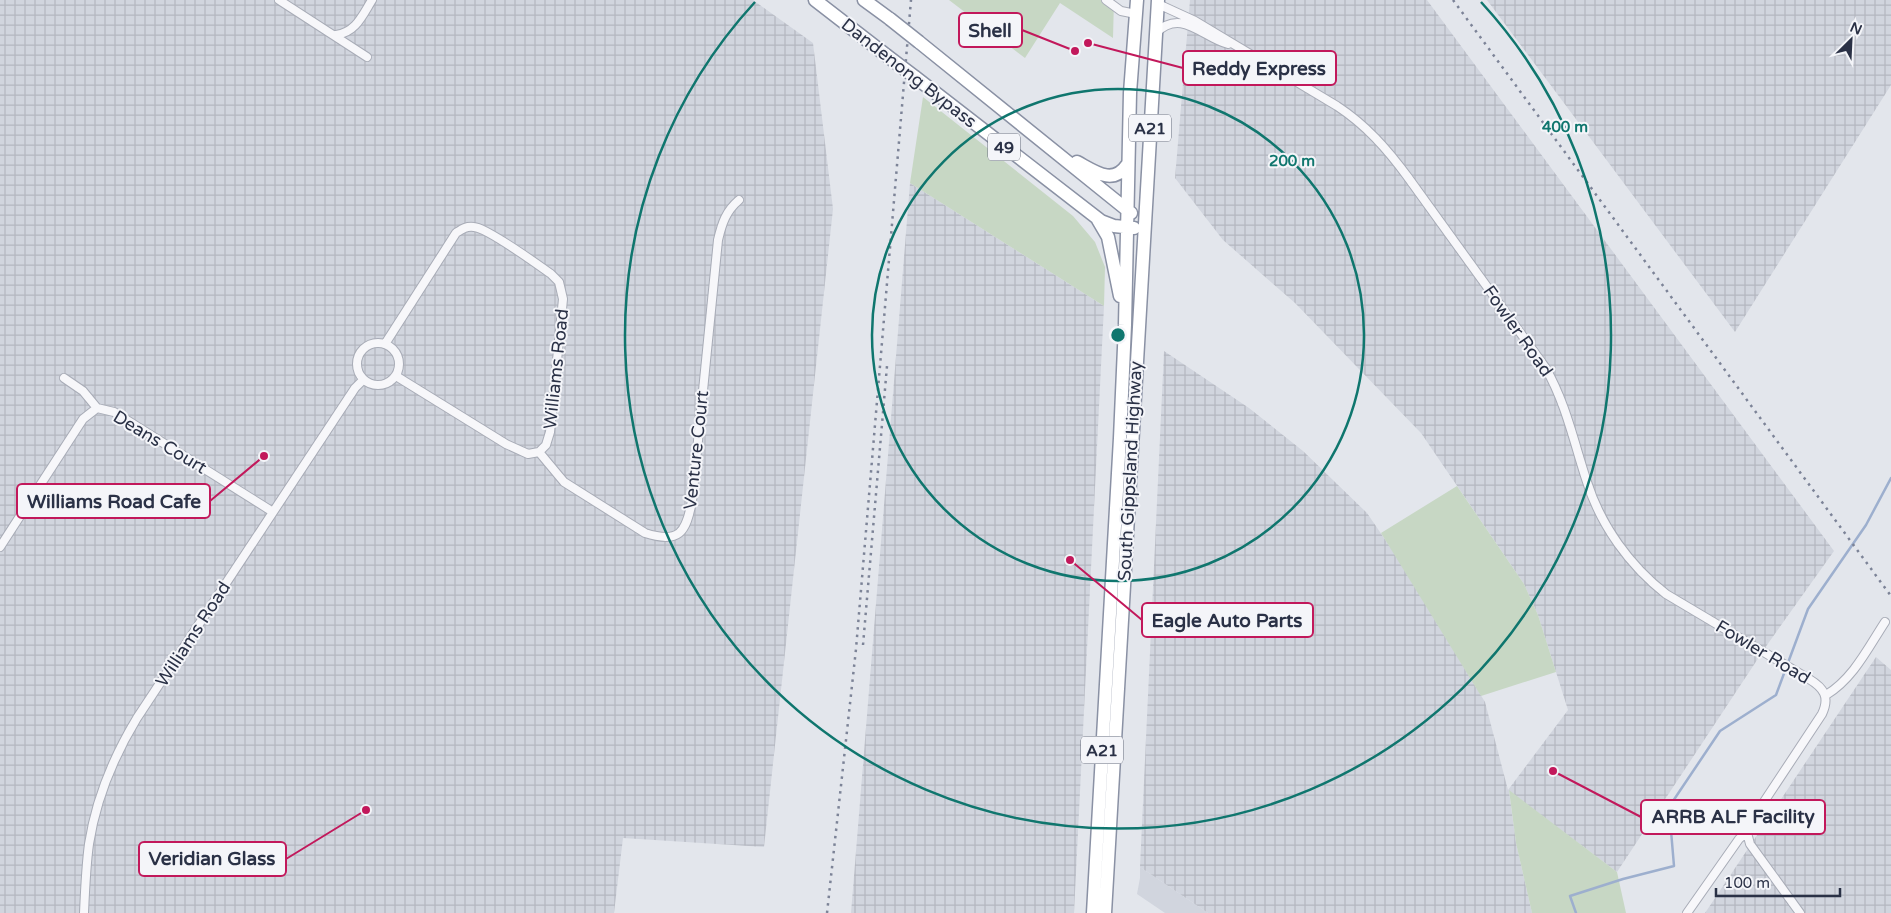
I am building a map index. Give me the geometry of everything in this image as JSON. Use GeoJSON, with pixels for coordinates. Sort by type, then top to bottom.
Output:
{"type":"FeatureCollection","features":[{"type":"Feature","properties":{"kind":"highway","name":"Dandenong Bypass"},"geometry":{"type":"LineString","coordinates":[[815,0],[1094,216],[1108,225],[1126,227]]}},
{"type":"Feature","properties":{"kind":"highway","name":"Dandenong Bypass"},"geometry":{"type":"LineString","coordinates":[[864,0],[1127,209],[1144,226]]}},
{"type":"Feature","properties":{"kind":"highway","name":"South Gippsland Highway"},"geometry":{"type":"LineString","coordinates":[[1126,439],[1127,158],[1132,51],[1137,0]]}},
{"type":"Feature","properties":{"kind":"highway"},"geometry":{"type":"LineString","coordinates":[[1146,0],[1158,2]]}},
{"type":"Feature","properties":{"kind":"highway","name":"South Gippsland Highway"},"geometry":{"type":"LineString","coordinates":[[1093,913],[1101,863],[1126,439],[1144,226],[1158,2]]}},
{"type":"Feature","properties":{"kind":"highway"},"geometry":{"type":"LineString","coordinates":[[1136,14],[1158,2]]}},
{"type":"Feature","properties":{"kind":"highway","name":"49"},"geometry":{"type":"LineString","coordinates":[[1046,146],[1093,171],[1107,176],[1118,174],[1127,158]]}},
{"type":"Feature","properties":{"kind":"highway","name":"49"},"geometry":{"type":"LineString","coordinates":[[1094,216],[1104,228],[1108,237],[1125,325]]}},
{"type":"Feature","properties":{"kind":"highway","name":"49"},"geometry":{"type":"LineString","coordinates":[[1126,227],[1144,226]]}},
{"type":"Feature","properties":{"kind":"highway","name":"South Gippsland Highway"},"geometry":{"type":"LineString","coordinates":[[1101,863],[1105,913]]}},
{"type":"Feature","properties":{"kind":"street"},"geometry":{"type":"LineString","coordinates":[[279,0],[336,35],[367,57]]}},
{"type":"Feature","properties":{"kind":"street"},"geometry":{"type":"LineString","coordinates":[[336,35],[345,34],[354,28],[372,0]]}},
{"type":"Feature","properties":{"kind":"street"},"geometry":{"type":"LineString","coordinates":[[1106,0],[1121,11],[1136,14]]}},
{"type":"Feature","properties":{"kind":"street","name":"Fowler Road"},"geometry":{"type":"LineString","coordinates":[[1158,2],[1186,16],[1346,112],[1363,125],[1391,154],[1534,349],[1550,375],[1566,413],[1592,497],[1608,528],[1624,552],[1648,579],[1666,594],[1798,672],[1817,685],[1826,696]]}},
{"type":"Feature","properties":{"kind":"street"},"geometry":{"type":"LineString","coordinates":[[1156,32],[1167,24],[1180,23],[1193,27],[1218,41],[1237,46]]}},
{"type":"Feature","properties":{"kind":"street","name":"Venture Court"},"geometry":{"type":"LineString","coordinates":[[539,452],[564,482],[645,533],[657,538],[670,538],[680,532],[688,520],[692,501],[718,240],[722,222],[731,207],[739,200]]}},
{"type":"Feature","properties":{"kind":"street","name":"Williams Road"},"geometry":{"type":"LineString","coordinates":[[385,344],[456,233],[464,227],[476,226],[489,233],[551,274],[559,282],[563,299],[550,432],[546,446],[539,452],[528,454],[506,444],[396,376]]}},
{"type":"Feature","properties":{"kind":"street"},"geometry":{"type":"LineString","coordinates":[[371,343],[385,344],[396,353],[399,360],[396,376],[384,385],[376,385],[363,380],[356,367],[360,352],[371,343]]}},
{"type":"Feature","properties":{"kind":"street","name":"Deans Court"},"geometry":{"type":"LineString","coordinates":[[64,378],[83,390],[97,408],[114,412],[273,512]]}},
{"type":"Feature","properties":{"kind":"street","name":"Williams Road"},"geometry":{"type":"LineString","coordinates":[[84,913],[87,860],[92,826],[105,785],[120,748],[137,718],[273,512],[355,388],[363,380]]}},
{"type":"Feature","properties":{"kind":"street","name":"Deans Court"},"geometry":{"type":"LineString","coordinates":[[0,547],[83,419],[97,408]]}},
{"type":"Feature","properties":{"kind":"street"},"geometry":{"type":"LineString","coordinates":[[1687,913],[1739,839],[1746,833],[1748,825],[1822,714],[1826,703],[1826,696],[1840,686],[1847,678],[1885,622]]}},
{"type":"Feature","properties":{"kind":"street"},"geometry":{"type":"LineString","coordinates":[[1746,833],[1754,850],[1800,913]]}},
{"type":"Feature","properties":{"kind":"shaded area"},"geometry":{"type":"Polygon","coordinates":[[[0,0],[753,0],[813,43],[833,209],[764,847],[623,838],[614,913],[0,913],[0,0]]]}},
{"type":"Feature","properties":{"kind":"shaded area"},"geometry":{"type":"Polygon","coordinates":[[[1190,0],[1427,0],[1834,551],[1767,645],[1617,872],[1509,791],[1516,843],[1532,913],[1208,913],[1140,867],[1164,351],[1249,408],[1303,451],[1367,513],[1397,557],[1485,702],[1508,790],[1568,710],[1538,615],[1524,584],[1421,433],[1295,303],[1223,240],[1175,178],[1190,0]]]}},
{"type":"Feature","properties":{"kind":"shaded area"},"geometry":{"type":"Polygon","coordinates":[[[1487,0],[1891,0],[1891,85],[1735,332],[1487,0]]]}},
{"type":"Feature","properties":{"kind":"shaded area"},"geometry":{"type":"Polygon","coordinates":[[[910,183],[1104,306],[1074,913],[851,913],[910,183]]]}},
{"type":"Feature","properties":{"kind":"shaded area"},"geometry":{"type":"Polygon","coordinates":[[[1876,657],[1891,670],[1891,913],[1705,913],[1876,657]]]}},
{"type":"Feature","properties":{"kind":"shaded area"},"geometry":{"type":"Polygon","coordinates":[[[1140,867],[1208,913],[1165,913],[1137,894],[1140,867]]]}},
{"type":"Feature","properties":{"kind":"green space"},"geometry":{"type":"Polygon","coordinates":[[[949,0],[1114,0],[1113,38],[1060,3],[1025,58],[949,0]]]}},
{"type":"Feature","properties":{"kind":"green space"},"geometry":{"type":"Polygon","coordinates":[[[923,97],[1073,216],[1095,242],[1105,267],[1104,306],[910,183],[923,97]]]}},
{"type":"Feature","properties":{"kind":"green space"},"geometry":{"type":"Polygon","coordinates":[[[1457,486],[1524,584],[1538,615],[1556,672],[1481,696],[1381,533],[1457,486]]]}},
{"type":"Feature","properties":{"kind":"green space"},"geometry":{"type":"Polygon","coordinates":[[[1509,790],[1617,872],[1626,913],[1532,913],[1516,843],[1509,790]]]}},
{"type":"Feature","properties":{"kind":"waterway"},"geometry":{"type":"LineString","coordinates":[[1576,913],[1570,896],[1623,879],[1674,866],[1669,807],[1720,731],[1776,695],[1808,609],[1866,525],[1891,478]]}},
{"type":"Feature","properties":{"kind":"railway"},"geometry":{"type":"LineString","coordinates":[[827,913],[856,649],[911,0]]}},
{"type":"Feature","properties":{"kind":"railway"},"geometry":{"type":"LineString","coordinates":[[1453,0],[1891,596]]}},
{"type":"Feature","properties":{"kind":"railway"},"geometry":{"type":"LineString","coordinates":[[863,645],[887,366]]}},
{"type":"Feature","properties":{"kind":"place","name":"Reddy Express"},"geometry":{"type":"Point","coordinates":[1088,43]}},
{"type":"Feature","properties":{"kind":"place","name":"Shell"},"geometry":{"type":"Point","coordinates":[1075,51]}},
{"type":"Feature","properties":{"kind":"place","name":"Williams Road Cafe"},"geometry":{"type":"Point","coordinates":[264,456]}},
{"type":"Feature","properties":{"kind":"place","name":"Eagle Auto Parts"},"geometry":{"type":"Point","coordinates":[1070,560]}},
{"type":"Feature","properties":{"kind":"place","name":"ARRB ALF Facility"},"geometry":{"type":"Point","coordinates":[1553,771]}},
{"type":"Feature","properties":{"kind":"place","name":"Veridian Glass"},"geometry":{"type":"Point","coordinates":[366,810]}}]}
